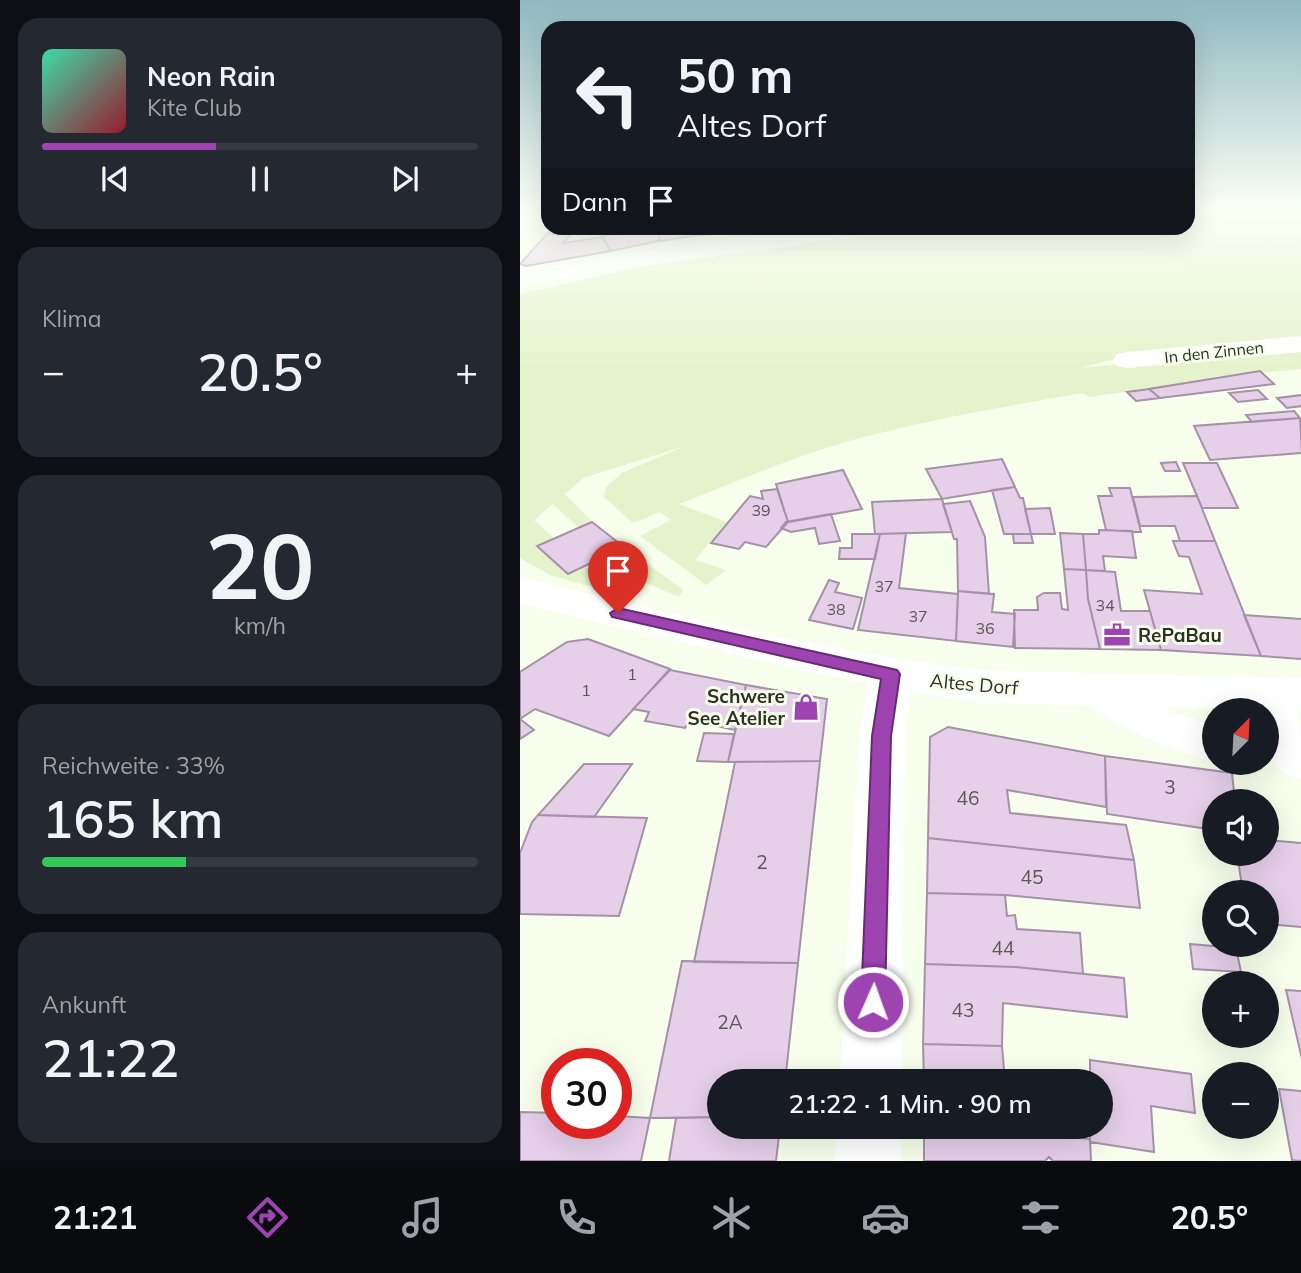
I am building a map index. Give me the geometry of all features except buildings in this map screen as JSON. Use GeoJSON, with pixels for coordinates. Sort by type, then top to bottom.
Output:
{"type":"FeatureCollection","features":[{"type":"Feature","properties":{"kind":"street"},"geometry":{"type":"LineString","coordinates":[[520,279],[608,264]]}},
{"type":"Feature","properties":{"kind":"street","name":"In den Zinnen"},"geometry":{"type":"LineString","coordinates":[[1127,360],[1301,344]]}},
{"type":"Feature","properties":{"kind":"street","name":"Altes Dorf"},"geometry":{"type":"LineString","coordinates":[[522,592],[891,674],[988,687],[1287,693],[1283,744],[1301,761]]}},
{"type":"Feature","properties":{"kind":"street"},"geometry":{"type":"LineString","coordinates":[[871,1069],[882,736],[891,674]]}},
{"type":"Feature","properties":{"kind":"street"},"geometry":{"type":"LineString","coordinates":[[1101,690],[1156,724],[1202,740]]}},
{"type":"Feature","properties":{"kind":"street"},"geometry":{"type":"LineString","coordinates":[[1280,766],[1301,772]]}},
{"type":"Feature","properties":{"kind":"street"},"geometry":{"type":"LineString","coordinates":[[868,1161],[869,1139]]}},
{"type":"Feature","properties":{"kind":"green space"},"geometry":{"type":"Polygon","coordinates":[[[1301,264],[1301,339],[1125,356],[1080,368],[1301,348],[1301,369],[1211,377],[1212,380],[1089,397],[1083,393],[891,430],[794,459],[679,504],[727,522],[695,560],[726,570],[706,585],[640,536],[671,520],[660,512],[633,523],[604,497],[606,487],[622,473],[685,446],[583,478],[565,494],[592,522],[579,528],[553,504],[534,520],[605,584],[604,590],[552,576],[520,558],[520,294],[644,266],[1301,264]]]}},
{"type":"Feature","properties":{"kind":"green space"},"geometry":{"type":"Polygon","coordinates":[[[622,545],[683,590],[679,597],[644,582],[608,555],[623,548],[622,545]]]}},
{"type":"Feature","properties":{"kind":"place","name":"RePaBau"},"geometry":{"type":"Point","coordinates":[1117,635]}},
{"type":"Feature","properties":{"kind":"place","name":"Schwere See Atelier"},"geometry":{"type":"Point","coordinates":[806,707]}},
{"type":"Feature","properties":{"kind":"route"},"geometry":{"type":"LineString","coordinates":[[618,613],[891,674],[882,736],[873,1002]]}}]}
